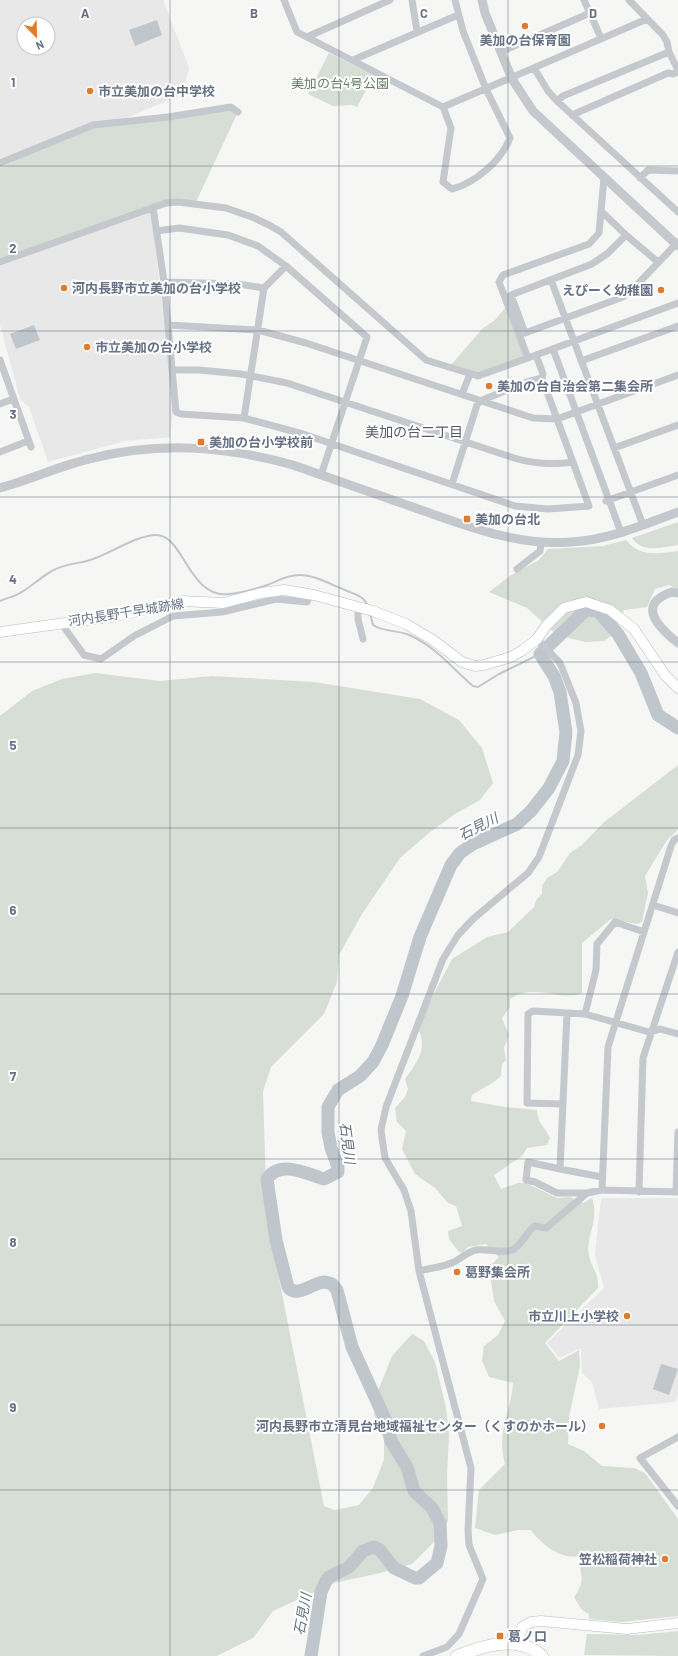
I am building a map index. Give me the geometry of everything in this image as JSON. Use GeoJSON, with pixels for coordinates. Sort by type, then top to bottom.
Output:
{"type":"FeatureCollection","features":[{"type":"Feature","properties":{"kind":"highway"},"geometry":{"type":"LineString","coordinates":[[457,1656],[479,1648],[500,1643],[518,1645],[542,1656]]}},
{"type":"Feature","properties":{"kind":"main road","name":"河内長野千早城跡線"},"geometry":{"type":"LineString","coordinates":[[0,632],[116,616],[182,601],[223,603],[261,593],[284,590],[314,595],[365,609],[406,624],[433,640],[462,662],[475,666],[484,666],[511,657],[537,639],[546,626],[564,608],[586,602],[610,610],[634,629],[665,675],[678,688]]}},
{"type":"Feature","properties":{"kind":"main road"},"geometry":{"type":"LineString","coordinates":[[518,1645],[522,1627],[538,1622],[627,1629],[678,1623]]}},
{"type":"Feature","properties":{"kind":"street"},"geometry":{"type":"LineString","coordinates":[[307,37],[390,0]]}},
{"type":"Feature","properties":{"kind":"street"},"geometry":{"type":"LineString","coordinates":[[412,0],[417,32]]}},
{"type":"Feature","properties":{"kind":"street"},"geometry":{"type":"LineString","coordinates":[[287,1],[297,32],[443,107],[451,128],[443,182],[452,189],[462,186],[492,164],[506,148],[510,138],[486,89],[458,15],[455,0]]}},
{"type":"Feature","properties":{"kind":"street"},"geometry":{"type":"LineString","coordinates":[[482,0],[487,20],[512,79],[533,111],[677,244],[632,290],[623,297],[566,320],[525,333],[511,295],[601,260],[626,234]]}},
{"type":"Feature","properties":{"kind":"street"},"geometry":{"type":"LineString","coordinates":[[584,0],[601,38]]}},
{"type":"Feature","properties":{"kind":"street"},"geometry":{"type":"LineString","coordinates":[[572,115],[668,73],[673,74],[678,71],[663,35],[629,0]]}},
{"type":"Feature","properties":{"kind":"street"},"geometry":{"type":"LineString","coordinates":[[505,50],[590,13]]}},
{"type":"Feature","properties":{"kind":"street"},"geometry":{"type":"LineString","coordinates":[[353,60],[458,15]]}},
{"type":"Feature","properties":{"kind":"street"},"geometry":{"type":"LineString","coordinates":[[443,107],[512,79],[601,38],[647,19]]}},
{"type":"Feature","properties":{"kind":"street"},"geometry":{"type":"LineString","coordinates":[[557,101],[563,96],[669,52]]}},
{"type":"Feature","properties":{"kind":"street"},"geometry":{"type":"LineString","coordinates":[[534,68],[548,91],[557,101],[678,212]]}},
{"type":"Feature","properties":{"kind":"street"},"geometry":{"type":"LineString","coordinates":[[0,163],[93,125],[168,117],[231,107],[238,112]]}},
{"type":"Feature","properties":{"kind":"street"},"geometry":{"type":"LineString","coordinates":[[640,178],[648,170],[678,171]]}},
{"type":"Feature","properties":{"kind":"street"},"geometry":{"type":"LineString","coordinates":[[528,358],[499,282],[503,275],[589,244],[599,233],[604,178]]}},
{"type":"Feature","properties":{"kind":"street"},"geometry":{"type":"LineString","coordinates":[[0,262],[153,207],[178,202],[226,208],[252,216],[281,232],[426,360],[478,376],[678,303]]}},
{"type":"Feature","properties":{"kind":"street"},"geometry":{"type":"LineString","coordinates":[[153,207],[164,282],[176,412],[181,414],[244,418],[303,434],[515,506],[548,509],[591,506],[542,378],[543,374],[536,355]]}},
{"type":"Feature","properties":{"kind":"street"},"geometry":{"type":"LineString","coordinates":[[601,211],[658,262]]}},
{"type":"Feature","properties":{"kind":"street"},"geometry":{"type":"LineString","coordinates":[[157,230],[179,228],[228,235],[258,246],[286,266],[367,337],[361,359],[321,475]]}},
{"type":"Feature","properties":{"kind":"street"},"geometry":{"type":"LineString","coordinates":[[244,418],[264,288],[286,266]]}},
{"type":"Feature","properties":{"kind":"street"},"geometry":{"type":"LineString","coordinates":[[551,280],[596,405],[643,525]]}},
{"type":"Feature","properties":{"kind":"street"},"geometry":{"type":"LineString","coordinates":[[164,282],[238,284],[264,288]]}},
{"type":"Feature","properties":{"kind":"street"},"geometry":{"type":"LineString","coordinates":[[168,325],[258,330],[361,359],[533,418],[557,419],[678,375]]}},
{"type":"Feature","properties":{"kind":"street"},"geometry":{"type":"LineString","coordinates":[[581,361],[678,326]]}},
{"type":"Feature","properties":{"kind":"street"},"geometry":{"type":"LineString","coordinates":[[553,349],[608,501],[619,527]]}},
{"type":"Feature","properties":{"kind":"street"},"geometry":{"type":"LineString","coordinates":[[0,360],[29,444],[0,452]]}},
{"type":"Feature","properties":{"kind":"street"},"geometry":{"type":"LineString","coordinates":[[172,370],[198,370],[251,375],[287,383],[346,401],[465,443],[527,462],[558,464],[573,462]]}},
{"type":"Feature","properties":{"kind":"street"},"geometry":{"type":"LineString","coordinates":[[462,394],[470,374]]}},
{"type":"Feature","properties":{"kind":"street"},"geometry":{"type":"LineString","coordinates":[[452,484],[477,405],[480,401],[527,382],[542,378]]}},
{"type":"Feature","properties":{"kind":"street"},"geometry":{"type":"LineString","coordinates":[[0,404],[13,400]]}},
{"type":"Feature","properties":{"kind":"street"},"geometry":{"type":"LineString","coordinates":[[614,448],[678,425]]}},
{"type":"Feature","properties":{"kind":"street"},"geometry":{"type":"LineString","coordinates":[[0,488],[89,459],[130,451],[174,447],[223,450],[261,456],[321,475],[490,534],[541,542],[570,542],[596,539],[643,525],[678,512]]}},
{"type":"Feature","properties":{"kind":"street"},"geometry":{"type":"LineString","coordinates":[[608,501],[678,475]]}},
{"type":"Feature","properties":{"kind":"street"},"geometry":{"type":"LineString","coordinates":[[517,568],[540,552],[541,542]]}},
{"type":"Feature","properties":{"kind":"street"},"geometry":{"type":"LineString","coordinates":[[60,623],[84,655],[101,659],[134,636],[174,616],[222,612],[272,600],[287,599],[307,602],[308,600],[290,595],[284,590]]}},
{"type":"Feature","properties":{"kind":"street"},"geometry":{"type":"LineString","coordinates":[[678,593],[672,592],[658,598],[653,605],[655,621],[659,627],[678,643]]}},
{"type":"Feature","properties":{"kind":"street"},"geometry":{"type":"LineString","coordinates":[[363,639],[358,619],[365,609]]}},
{"type":"Feature","properties":{"kind":"street"},"geometry":{"type":"LineString","coordinates":[[423,1656],[447,1647],[459,1634],[483,1579],[469,1545],[468,1530],[471,1468],[419,1271],[412,1211],[404,1190],[385,1158],[381,1130],[383,1117],[443,959],[458,935],[473,919],[528,873],[542,850],[578,755],[581,732],[576,703],[560,663],[537,639]]}},
{"type":"Feature","properties":{"kind":"street"},"geometry":{"type":"LineString","coordinates":[[602,1190],[608,1047],[671,846],[674,840],[678,838]]}},
{"type":"Feature","properties":{"kind":"street"},"geometry":{"type":"LineString","coordinates":[[653,905],[678,913]]}},
{"type":"Feature","properties":{"kind":"street"},"geometry":{"type":"LineString","coordinates":[[585,1014],[596,970],[597,944],[616,922],[644,932]]}},
{"type":"Feature","properties":{"kind":"street"},"geometry":{"type":"LineString","coordinates":[[640,1192],[644,1058],[678,952]]}},
{"type":"Feature","properties":{"kind":"street"},"geometry":{"type":"LineString","coordinates":[[563,1104],[527,1103],[528,1014],[533,1011],[585,1014],[649,1032],[660,1029],[678,1034]]}},
{"type":"Feature","properties":{"kind":"street"},"geometry":{"type":"LineString","coordinates":[[560,1169],[567,1014]]}},
{"type":"Feature","properties":{"kind":"street"},"geometry":{"type":"LineString","coordinates":[[602,1177],[528,1162],[526,1180],[535,1182],[557,1193],[587,1193],[602,1190],[677,1192],[678,1132]]}},
{"type":"Feature","properties":{"kind":"street"},"geometry":{"type":"LineString","coordinates":[[419,1271],[444,1266],[456,1261],[470,1251],[477,1250],[497,1252],[512,1250],[522,1241],[531,1228],[536,1226],[546,1228],[587,1193]]}},
{"type":"Feature","properties":{"kind":"street"},"geometry":{"type":"LineString","coordinates":[[678,1437],[640,1458],[678,1506]]}},
{"type":"Feature","properties":{"kind":"shaded area","name":"市立美加の台中学校"},"geometry":{"type":"Polygon","coordinates":[[[0,0],[163,0],[189,68],[185,85],[176,97],[0,172],[0,0]]]}},
{"type":"Feature","properties":{"kind":"shaded area"},"geometry":{"type":"Polygon","coordinates":[[[157,20],[162,35],[135,46],[129,30],[157,20]]]}},
{"type":"Feature","properties":{"kind":"shaded area","name":"市立美加の台小学校"},"geometry":{"type":"Polygon","coordinates":[[[151,211],[170,369],[173,410],[170,437],[125,441],[48,462],[29,407],[20,399],[0,325],[0,266],[151,211]]]}},
{"type":"Feature","properties":{"kind":"shaded area"},"geometry":{"type":"Polygon","coordinates":[[[34,325],[40,340],[16,349],[10,334],[34,325]]]}},
{"type":"Feature","properties":{"kind":"shaded area","name":"市立川上小学校"},"geometry":{"type":"Polygon","coordinates":[[[601,1198],[678,1198],[678,1395],[676,1402],[599,1409],[592,1382],[582,1373],[581,1348],[559,1358],[547,1343],[604,1288],[595,1255],[601,1198]]]}},
{"type":"Feature","properties":{"kind":"shaded area"},"geometry":{"type":"Polygon","coordinates":[[[661,1364],[678,1369],[669,1395],[653,1389],[661,1364]]]}},
{"type":"Feature","properties":{"kind":"green space","name":"美加の台4号公園"},"geometry":{"type":"Polygon","coordinates":[[[329,53],[374,75],[357,107],[352,105],[333,106],[308,94],[329,53]]]}},
{"type":"Feature","properties":{"kind":"green space"},"geometry":{"type":"Polygon","coordinates":[[[231,107],[238,112],[195,204],[178,202],[0,262],[0,168],[12,163],[13,159],[93,125],[231,107]]]}},
{"type":"Feature","properties":{"kind":"green space"},"geometry":{"type":"Polygon","coordinates":[[[506,307],[524,355],[478,374],[451,365],[482,329],[495,320],[506,307]]]}},
{"type":"Feature","properties":{"kind":"green space"},"geometry":{"type":"Polygon","coordinates":[[[678,522],[678,545],[647,548],[636,543],[632,538],[678,522]]]}},
{"type":"Feature","properties":{"kind":"green space"},"geometry":{"type":"Polygon","coordinates":[[[626,540],[631,546],[643,552],[656,553],[678,551],[678,589],[669,585],[655,589],[647,607],[624,610],[610,637],[604,641],[585,642],[557,635],[527,608],[489,592],[510,576],[539,560],[548,549],[603,546],[626,540]]]}},
{"type":"Feature","properties":{"kind":"green space"},"geometry":{"type":"Polygon","coordinates":[[[95,673],[160,681],[212,676],[314,682],[420,699],[459,720],[482,748],[493,783],[480,800],[455,814],[429,833],[400,858],[362,914],[339,955],[337,982],[324,1014],[271,1067],[263,1091],[267,1218],[324,1506],[334,1510],[359,1505],[373,1488],[384,1459],[384,1438],[374,1415],[378,1391],[392,1356],[412,1334],[424,1341],[435,1362],[446,1407],[449,1435],[447,1475],[448,1521],[439,1537],[412,1564],[334,1583],[273,1611],[253,1638],[217,1656],[0,1656],[0,716],[32,691],[62,679],[95,673]]]}},
{"type":"Feature","properties":{"kind":"green space"},"geometry":{"type":"Polygon","coordinates":[[[678,765],[678,830],[667,840],[645,876],[648,893],[642,922],[637,924],[611,919],[582,943],[582,993],[565,995],[528,992],[519,994],[510,999],[510,1007],[502,1018],[509,1035],[504,1048],[506,1060],[502,1064],[501,1076],[472,1095],[471,1101],[505,1107],[537,1110],[540,1122],[550,1138],[547,1145],[527,1148],[522,1156],[494,1175],[501,1189],[518,1183],[526,1183],[557,1198],[570,1197],[583,1203],[592,1198],[594,1206],[594,1221],[588,1249],[590,1260],[597,1278],[598,1288],[545,1343],[559,1361],[579,1350],[580,1366],[569,1417],[568,1444],[584,1451],[602,1466],[634,1468],[645,1473],[678,1519],[678,1616],[621,1622],[589,1619],[589,1614],[582,1610],[574,1597],[582,1581],[580,1556],[566,1556],[552,1550],[535,1536],[531,1530],[518,1530],[495,1535],[475,1528],[479,1490],[505,1464],[502,1442],[513,1383],[489,1377],[482,1361],[484,1346],[498,1335],[505,1321],[494,1301],[489,1267],[499,1257],[486,1244],[468,1247],[463,1253],[459,1252],[449,1239],[448,1231],[462,1226],[456,1206],[448,1203],[435,1188],[415,1174],[402,1149],[406,1131],[397,1122],[395,1108],[405,1097],[408,1089],[405,1079],[416,1062],[421,1050],[422,1044],[419,1031],[423,1015],[452,959],[487,937],[508,932],[534,907],[536,900],[542,894],[542,886],[547,878],[557,872],[570,853],[582,845],[603,823],[678,765]]]}},
{"type":"Feature","properties":{"kind":"green space"},"geometry":{"type":"Polygon","coordinates":[[[678,1631],[678,1656],[584,1655],[587,1634],[638,1635],[678,1631]]]}},
{"type":"Feature","properties":{"kind":"waterway"},"geometry":{"type":"LineString","coordinates":[[0,601],[18,594],[56,569],[96,558],[137,539],[155,535],[165,537],[173,544],[195,577],[204,587],[215,593],[238,593],[248,591],[290,576],[305,575],[322,580],[359,596],[367,603],[368,607]]}},
{"type":"Feature","properties":{"kind":"waterway","name":"石見川"},"geometry":{"type":"LineString","coordinates":[[311,1656],[321,1592],[329,1577],[349,1567],[363,1551],[374,1547],[380,1550],[394,1568],[415,1578],[419,1578],[437,1563],[441,1546],[440,1523],[432,1508],[414,1491],[407,1467],[391,1441],[385,1419],[352,1347],[337,1290],[332,1284],[325,1282],[300,1291],[292,1290],[288,1287],[276,1240],[267,1179],[272,1173],[286,1169],[324,1179],[338,1172],[338,1167],[331,1148],[328,1132],[328,1107],[338,1090],[360,1076],[373,1062],[382,1045],[402,996],[420,937],[451,865],[460,853],[473,844],[517,824],[531,811],[549,788],[563,761],[566,732],[560,692],[554,676],[540,654],[586,610],[598,611],[618,634],[641,673],[658,715],[678,728]]}},
{"type":"Feature","properties":{"kind":"waterway"},"geometry":{"type":"LineString","coordinates":[[370,613],[373,625],[381,629],[405,633],[427,645],[473,686],[478,687],[499,674],[540,654]]}},
{"type":"Feature","properties":{"kind":"place","name":"美加の台保育園"},"geometry":{"type":"Point","coordinates":[525,26]}},
{"type":"Feature","properties":{"kind":"place","name":"市立美加の台中学校"},"geometry":{"type":"Point","coordinates":[90,91]}},
{"type":"Feature","properties":{"kind":"place","name":"河内長野市立美加の台小学校"},"geometry":{"type":"Point","coordinates":[64,288]}},
{"type":"Feature","properties":{"kind":"place","name":"えぴーく幼稚園"},"geometry":{"type":"Point","coordinates":[661,290]}},
{"type":"Feature","properties":{"kind":"place","name":"市立美加の台小学校"},"geometry":{"type":"Point","coordinates":[87,347]}},
{"type":"Feature","properties":{"kind":"place","name":"美加の台自治会第二集会所"},"geometry":{"type":"Point","coordinates":[489,386]}},
{"type":"Feature","properties":{"kind":"place","name":"美加の台小学校前"},"geometry":{"type":"Point","coordinates":[201,442]}},
{"type":"Feature","properties":{"kind":"place","name":"美加の台北"},"geometry":{"type":"Point","coordinates":[467,519]}},
{"type":"Feature","properties":{"kind":"place","name":"葛野集会所"},"geometry":{"type":"Point","coordinates":[457,1272]}},
{"type":"Feature","properties":{"kind":"place","name":"市立川上小学校"},"geometry":{"type":"Point","coordinates":[627,1316]}},
{"type":"Feature","properties":{"kind":"place","name":"河内長野市立清見台地域福祉センター（くすのかホール）"},"geometry":{"type":"Point","coordinates":[602,1426]}},
{"type":"Feature","properties":{"kind":"place","name":"笠松稲荷神社"},"geometry":{"type":"Point","coordinates":[665,1559]}},
{"type":"Feature","properties":{"kind":"place","name":"葛ノ口"},"geometry":{"type":"Point","coordinates":[500,1636]}},
{"type":"Feature","properties":{"kind":"district","name":"美加の台二丁目"},"geometry":{"type":"Point","coordinates":[414,431]}}]}
